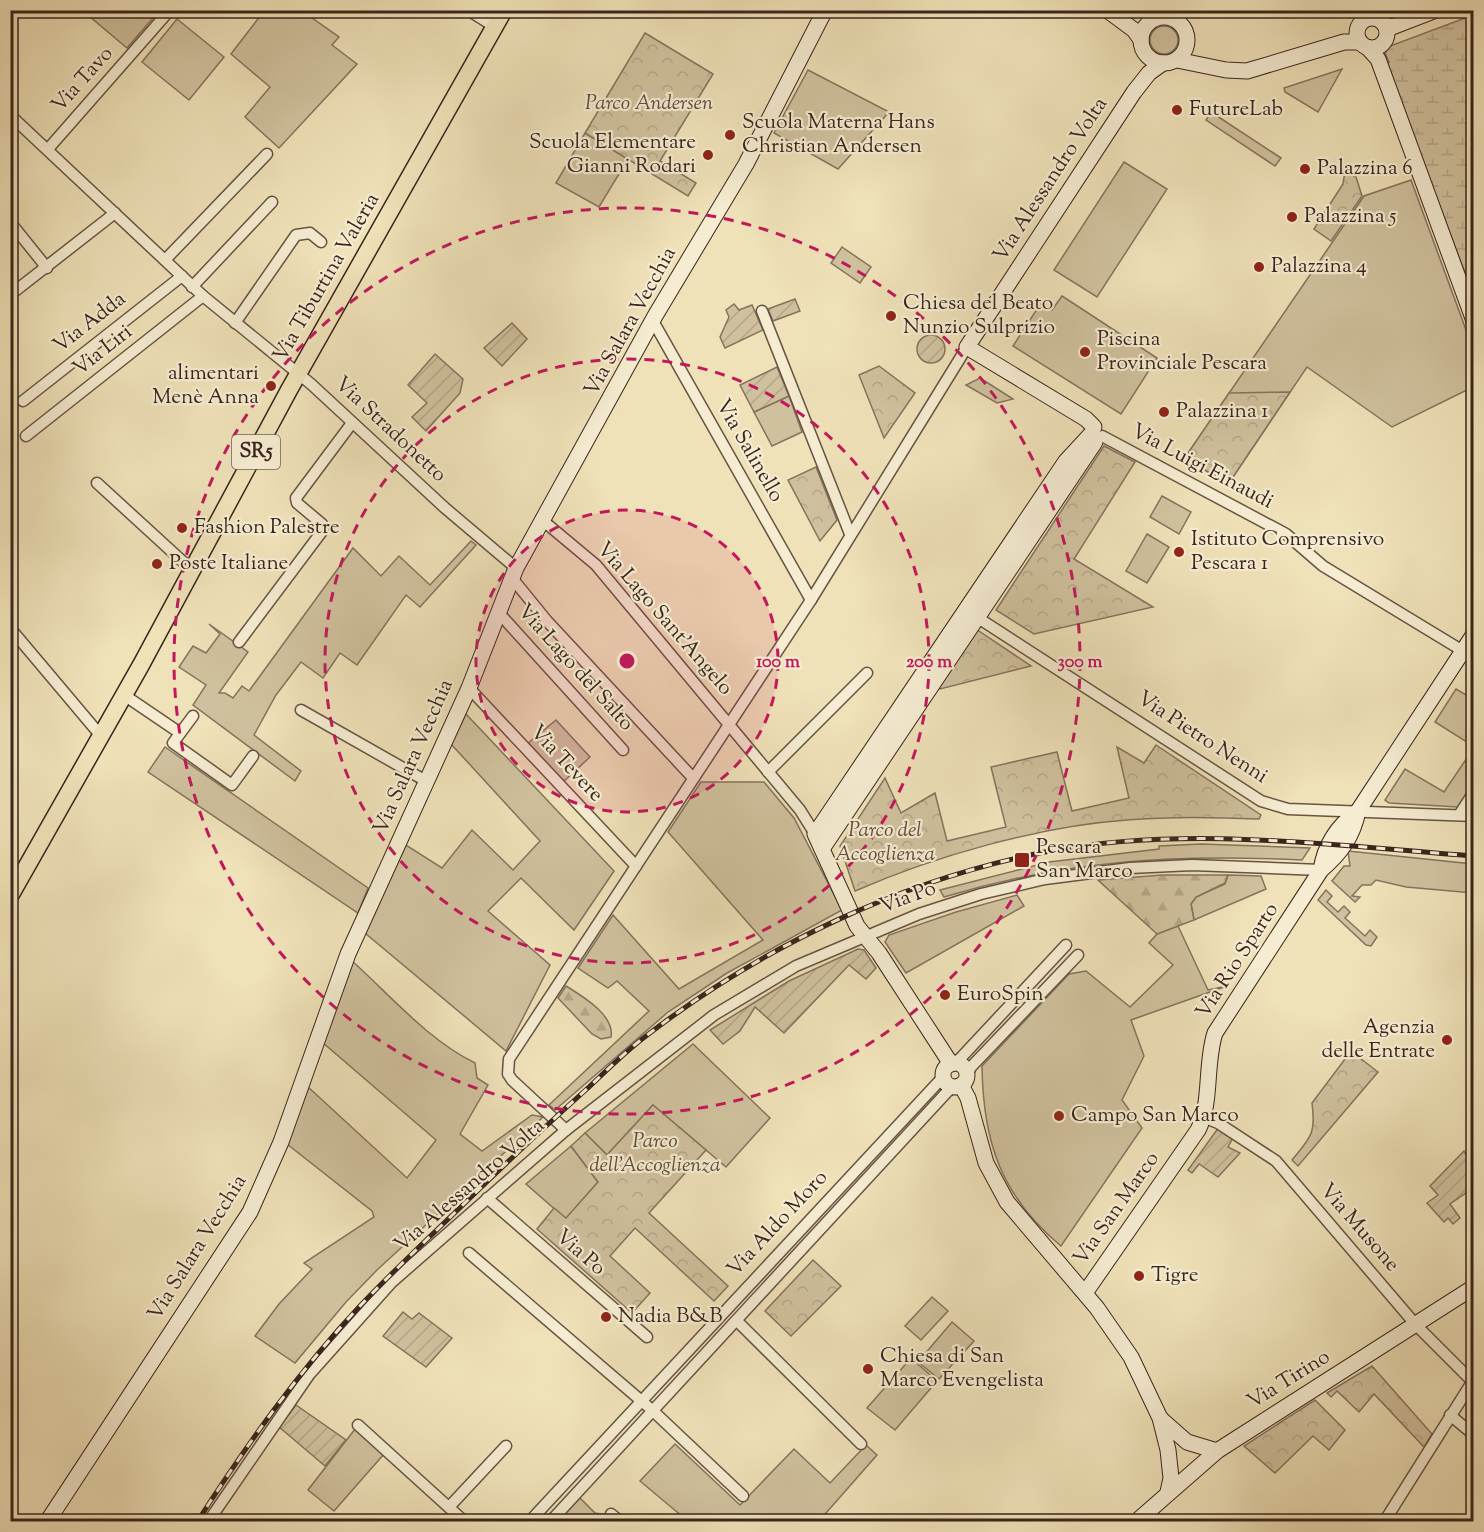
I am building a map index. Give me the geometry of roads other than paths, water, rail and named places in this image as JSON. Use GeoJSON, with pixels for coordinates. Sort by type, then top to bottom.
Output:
{"type":"FeatureCollection","features":[{"type":"Feature","properties":{"kind":"main road","name":"Via Tiburtina Valeria"},"geometry":{"type":"LineString","coordinates":[[12,891],[124,695],[298,375],[504,10]]}},
{"type":"Feature","properties":{"kind":"street","name":"Via Tavo"},"geometry":{"type":"LineString","coordinates":[[48,149],[170,10]]}},
{"type":"Feature","properties":{"kind":"street"},"geometry":{"type":"LineString","coordinates":[[468,10],[495,27]]}},
{"type":"Feature","properties":{"kind":"street","name":"Via Salara Vecchia"},"geometry":{"type":"LineString","coordinates":[[46,1521],[250,1212],[281,1142],[348,954],[469,688],[514,573],[541,519],[612,398],[653,321],[746,164],[825,10]]}},
{"type":"Feature","properties":{"kind":"street"},"geometry":{"type":"LineString","coordinates":[[1170,61],[1183,54],[1187,35],[1185,10]]}},
{"type":"Feature","properties":{"kind":"street"},"geometry":{"type":"LineString","coordinates":[[1110,12],[1134,30],[1152,60],[1240,72],[1259,70],[1436,10]]}},
{"type":"Feature","properties":{"kind":"street"},"geometry":{"type":"LineString","coordinates":[[1110,12],[1150,21],[1171,13],[1200,55],[1220,68]]}},
{"type":"Feature","properties":{"kind":"street"},"geometry":{"type":"LineString","coordinates":[[1143,46],[1142,33],[1150,21]]}},
{"type":"Feature","properties":{"kind":"street"},"geometry":{"type":"LineString","coordinates":[[1369,32],[1473,321]]}},
{"type":"Feature","properties":{"kind":"street","name":"Via Alessandro Volta"},"geometry":{"type":"LineString","coordinates":[[1134,92],[1143,68],[1143,46]]}},
{"type":"Feature","properties":{"kind":"street","name":"Via Alessandro Volta"},"geometry":{"type":"LineString","coordinates":[[208,1521],[309,1375],[392,1282],[566,1130],[512,1080],[508,1074],[509,1059],[811,600],[967,347],[1134,92],[1149,73],[1170,61]]}},
{"type":"Feature","properties":{"kind":"street","name":"Via Stradonetto"},"geometry":{"type":"LineString","coordinates":[[10,115],[192,287],[324,395],[514,573],[547,621],[693,778]]}},
{"type":"Feature","properties":{"kind":"street"},"geometry":{"type":"LineString","coordinates":[[165,260],[267,154]]}},
{"type":"Feature","properties":{"kind":"street"},"geometry":{"type":"LineString","coordinates":[[192,287],[272,202]]}},
{"type":"Feature","properties":{"kind":"street"},"geometry":{"type":"LineString","coordinates":[[10,295],[115,213]]}},
{"type":"Feature","properties":{"kind":"street"},"geometry":{"type":"LineString","coordinates":[[10,222],[47,268]]}},
{"type":"Feature","properties":{"kind":"street"},"geometry":{"type":"LineString","coordinates":[[234,323],[296,235],[310,233],[321,242]]}},
{"type":"Feature","properties":{"kind":"street","name":"Via Adda"},"geometry":{"type":"LineString","coordinates":[[22,400],[182,276]]}},
{"type":"Feature","properties":{"kind":"street","name":"Via Liri"},"geometry":{"type":"LineString","coordinates":[[26,436],[203,296]]}},
{"type":"Feature","properties":{"kind":"street"},"geometry":{"type":"LineString","coordinates":[[762,311],[850,534]]}},
{"type":"Feature","properties":{"kind":"street","name":"Via Salinello"},"geometry":{"type":"LineString","coordinates":[[653,321],[811,600]]}},
{"type":"Feature","properties":{"kind":"street"},"geometry":{"type":"LineString","coordinates":[[815,834],[1096,434],[1086,419],[967,347]]}},
{"type":"Feature","properties":{"kind":"street"},"geometry":{"type":"LineString","coordinates":[[239,642],[323,530],[322,524],[297,503],[296,498],[352,423]]}},
{"type":"Feature","properties":{"kind":"street","name":"Via Luigi Einaudi"},"geometry":{"type":"LineString","coordinates":[[1096,434],[1286,534],[1323,566],[1463,651]]}},
{"type":"Feature","properties":{"kind":"street"},"geometry":{"type":"LineString","coordinates":[[97,483],[192,570]]}},
{"type":"Feature","properties":{"kind":"street","name":"Via Lago Sant'Angelo"},"geometry":{"type":"LineString","coordinates":[[541,519],[596,565],[728,723]]}},
{"type":"Feature","properties":{"kind":"street","name":"Via Lago del Salto"},"geometry":{"type":"LineString","coordinates":[[498,612],[623,750]]}},
{"type":"Feature","properties":{"kind":"street"},"geometry":{"type":"LineString","coordinates":[[822,849],[971,613]]}},
{"type":"Feature","properties":{"kind":"street","name":"Via Pietro Nenni"},"geometry":{"type":"LineString","coordinates":[[971,613],[1261,801],[1288,809],[1473,816]]}},
{"type":"Feature","properties":{"kind":"street"},"geometry":{"type":"LineString","coordinates":[[10,628],[101,736]]}},
{"type":"Feature","properties":{"kind":"street","name":"Via Rio Sparto"},"geometry":{"type":"LineString","coordinates":[[1203,1117],[1210,1049],[1215,1033],[1321,870],[1340,854],[1355,826],[1358,811],[1473,634]]}},
{"type":"Feature","properties":{"kind":"street"},"geometry":{"type":"LineString","coordinates":[[768,772],[867,673]]}},
{"type":"Feature","properties":{"kind":"street","name":"Via Tevere"},"geometry":{"type":"LineString","coordinates":[[469,688],[636,866]]}},
{"type":"Feature","properties":{"kind":"street"},"geometry":{"type":"LineString","coordinates":[[124,695],[180,733]]}},
{"type":"Feature","properties":{"kind":"street"},"geometry":{"type":"LineString","coordinates":[[301,710],[426,781]]}},
{"type":"Feature","properties":{"kind":"street"},"geometry":{"type":"LineString","coordinates":[[193,716],[173,742],[232,785],[253,756]]}},
{"type":"Feature","properties":{"kind":"street"},"geometry":{"type":"LineString","coordinates":[[728,723],[800,810],[815,834],[856,923],[956,1075],[968,1098],[983,1155],[1007,1202],[1085,1293]]}},
{"type":"Feature","properties":{"kind":"street"},"geometry":{"type":"LineString","coordinates":[[1459,815],[1473,792]]}},
{"type":"Feature","properties":{"kind":"street","name":"Via Po"},"geometry":{"type":"LineString","coordinates":[[566,1130],[714,1015],[796,966],[919,914],[981,894],[1069,875],[1192,865],[1321,870]]}},
{"type":"Feature","properties":{"kind":"street","name":"Via Aldo Moro"},"geometry":{"type":"LineString","coordinates":[[529,1521],[956,1075],[1066,945]]}},
{"type":"Feature","properties":{"kind":"street","name":"Via Aldo Moro"},"geometry":{"type":"LineString","coordinates":[[550,1521],[947,1092],[956,1075],[971,1067],[1078,955]]}},
{"type":"Feature","properties":{"kind":"street","name":"Via San Marco"},"geometry":{"type":"LineString","coordinates":[[1168,1492],[1170,1478],[1168,1450],[1160,1418],[1122,1342],[1085,1293],[1198,1130],[1203,1117]]}},
{"type":"Feature","properties":{"kind":"street","name":"Via Musone"},"geometry":{"type":"LineString","coordinates":[[1203,1117],[1218,1123],[1276,1161],[1416,1325],[1473,1380]]}},
{"type":"Feature","properties":{"kind":"street","name":"Via Po"},"geometry":{"type":"LineString","coordinates":[[487,1198],[647,1337]]}},
{"type":"Feature","properties":{"kind":"street"},"geometry":{"type":"LineString","coordinates":[[469,1253],[642,1401],[743,1496]]}},
{"type":"Feature","properties":{"kind":"street","name":"Via Tirino"},"geometry":{"type":"LineString","coordinates":[[1136,1521],[1153,1516],[1168,1492],[1217,1451],[1473,1287]]}},
{"type":"Feature","properties":{"kind":"street"},"geometry":{"type":"LineString","coordinates":[[737,1321],[861,1444]]}},
{"type":"Feature","properties":{"kind":"street"},"geometry":{"type":"LineString","coordinates":[[1384,1521],[1473,1380]]}},
{"type":"Feature","properties":{"kind":"street"},"geometry":{"type":"LineString","coordinates":[[1450,1415],[1473,1436]]}},
{"type":"Feature","properties":{"kind":"street","name":"Via San Marco"},"geometry":{"type":"LineString","coordinates":[[1160,1418],[1178,1436],[1196,1447],[1217,1451]]}},
{"type":"Feature","properties":{"kind":"street"},"geometry":{"type":"LineString","coordinates":[[358,1425],[465,1521]]}},
{"type":"Feature","properties":{"kind":"street","name":"Via San Marco"},"geometry":{"type":"LineString","coordinates":[[1178,1436],[1192,1470]]}},
{"type":"Feature","properties":{"kind":"street"},"geometry":{"type":"LineString","coordinates":[[449,1508],[506,1446]]}},
{"type":"Feature","properties":{"kind":"street"},"geometry":{"type":"LineString","coordinates":[[1168,1450],[1192,1470]]}},
{"type":"Feature","properties":{"kind":"street"},"geometry":{"type":"LineString","coordinates":[[611,1514],[621,1521]]}},
{"type":"Feature","properties":{"kind":"railway"},"geometry":{"type":"LineString","coordinates":[[197,1522],[234,1465],[294,1383],[337,1331],[400,1265],[514,1156],[639,1042],[691,1003],[787,945],[889,898],[942,879],[996,863],[1050,851],[1103,843],[1155,839],[1262,840],[1474,856]]}},
{"type":"Feature","properties":{"kind":"place","name":"FutureLab"},"geometry":{"type":"Point","coordinates":[1177,110]}},
{"type":"Feature","properties":{"kind":"place","name":"Scuola Materna Hans Christian Andersen"},"geometry":{"type":"Point","coordinates":[730,135]}},
{"type":"Feature","properties":{"kind":"place","name":"Scuola Elementare Gianni Rodari"},"geometry":{"type":"Point","coordinates":[708,155]}},
{"type":"Feature","properties":{"kind":"place","name":"Palazzina 6"},"geometry":{"type":"Point","coordinates":[1305,169]}},
{"type":"Feature","properties":{"kind":"place","name":"Palazzina 5"},"geometry":{"type":"Point","coordinates":[1292,217]}},
{"type":"Feature","properties":{"kind":"place","name":"Palazzina 4"},"geometry":{"type":"Point","coordinates":[1259,267]}},
{"type":"Feature","properties":{"kind":"place","name":"Chiesa del Beato Nunzio Sulprizio"},"geometry":{"type":"Point","coordinates":[891,316]}},
{"type":"Feature","properties":{"kind":"place","name":"Piscina Provinciale Pescara"},"geometry":{"type":"Point","coordinates":[1085,352]}},
{"type":"Feature","properties":{"kind":"place","name":"alimentari Menè Anna"},"geometry":{"type":"Point","coordinates":[271,386]}},
{"type":"Feature","properties":{"kind":"place","name":"Palazzina 1"},"geometry":{"type":"Point","coordinates":[1164,412]}},
{"type":"Feature","properties":{"kind":"place","name":"Fashion Palestre"},"geometry":{"type":"Point","coordinates":[182,528]}},
{"type":"Feature","properties":{"kind":"place","name":"Istituto Comprensivo Pescara 1"},"geometry":{"type":"Point","coordinates":[1179,552]}},
{"type":"Feature","properties":{"kind":"place","name":"Poste Italiane"},"geometry":{"type":"Point","coordinates":[157,564]}},
{"type":"Feature","properties":{"kind":"place","name":"Pescara San Marco"},"geometry":{"type":"Point","coordinates":[1022,860]}},
{"type":"Feature","properties":{"kind":"place","name":"EuroSpin"},"geometry":{"type":"Point","coordinates":[945,995]}},
{"type":"Feature","properties":{"kind":"place","name":"Agenzia delle Entrate"},"geometry":{"type":"Point","coordinates":[1447,1040]}},
{"type":"Feature","properties":{"kind":"place","name":"Campo San Marco"},"geometry":{"type":"Point","coordinates":[1059,1116]}},
{"type":"Feature","properties":{"kind":"place","name":"Tigre"},"geometry":{"type":"Point","coordinates":[1139,1276]}},
{"type":"Feature","properties":{"kind":"place","name":"Nadia B&B"},"geometry":{"type":"Point","coordinates":[606,1317]}},
{"type":"Feature","properties":{"kind":"place","name":"Chiesa di San Marco Evengelista"},"geometry":{"type":"Point","coordinates":[868,1369]}},
{"type":"Feature","properties":{"kind":"park label","name":"Parco Andersen"},"geometry":{"type":"Point","coordinates":[649,104]}},
{"type":"Feature","properties":{"kind":"park label","name":"Parco del Accoglienza"},"geometry":{"type":"Point","coordinates":[885,843]}},
{"type":"Feature","properties":{"kind":"park label","name":"Parco dell'Accoglienza"},"geometry":{"type":"Point","coordinates":[655,1154]}}]}
